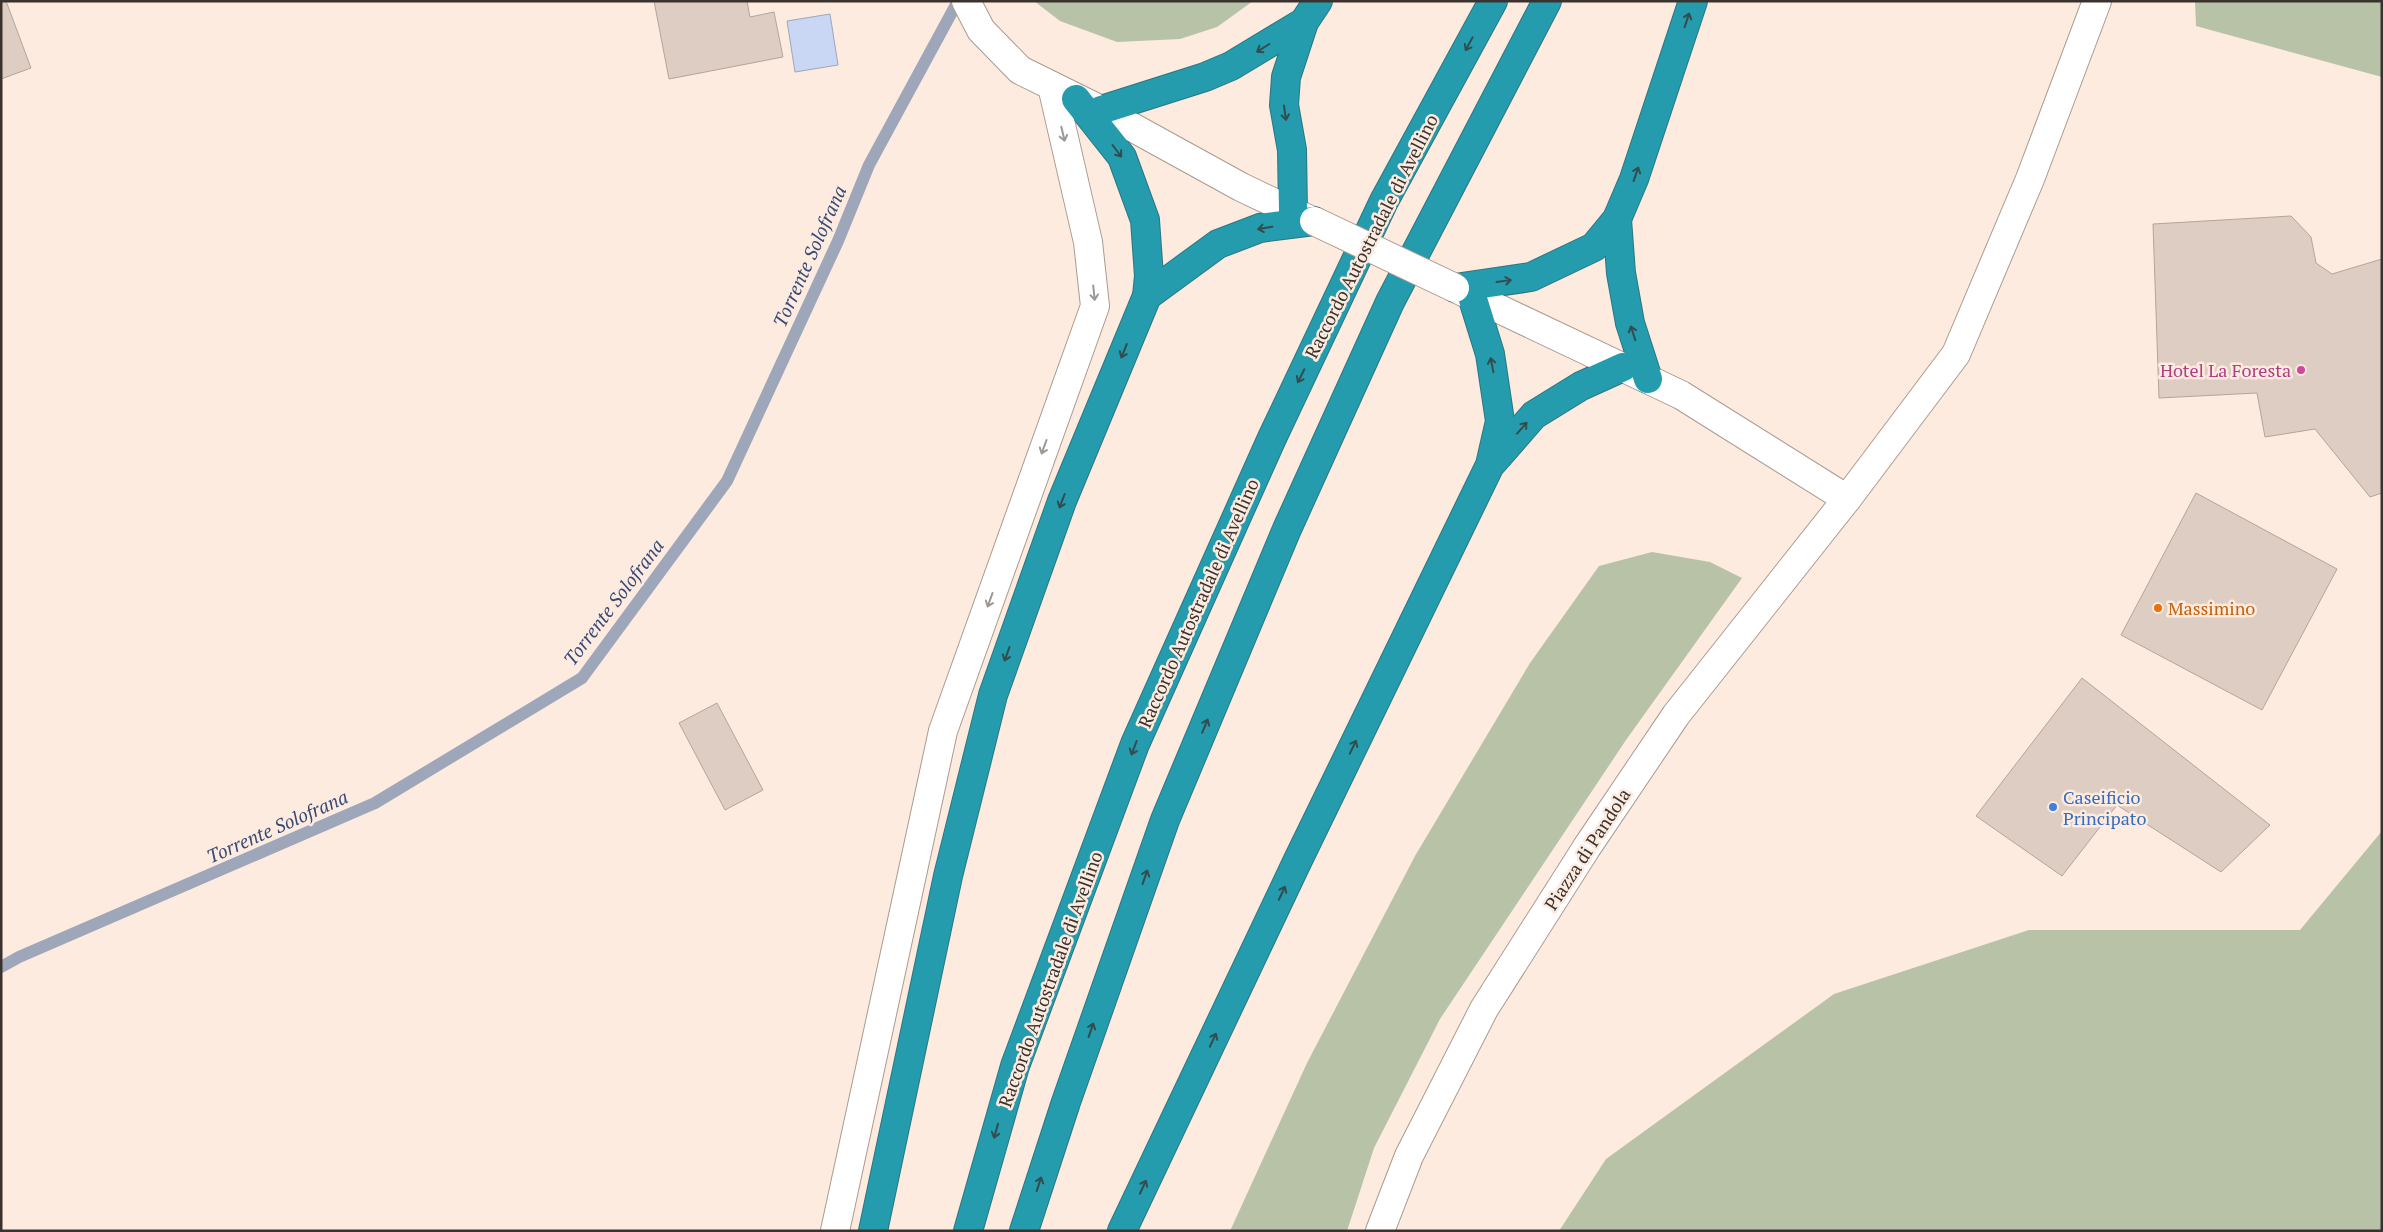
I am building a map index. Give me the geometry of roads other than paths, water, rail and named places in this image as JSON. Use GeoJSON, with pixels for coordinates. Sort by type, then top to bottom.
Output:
{"type":"FeatureCollection","features":[{"type":"Feature","properties":{"kind":"highway","name":"Raccordo Autostradale di Avellino"},"geometry":{"type":"LineString","coordinates":[[968,1231],[1016,1066],[1135,744],[1272,438],[1384,201],[1493,1]]}},
{"type":"Feature","properties":{"kind":"highway"},"geometry":{"type":"LineString","coordinates":[[1024,1231],[1066,1102],[1165,820],[1287,529],[1390,302],[1547,1]]}},
{"type":"Feature","properties":{"kind":"highway"},"geometry":{"type":"LineString","coordinates":[[1122,1231],[1297,862],[1490,465],[1500,421],[1490,354],[1464,292],[1531,277],[1594,247],[1617,219],[1634,179],[1693,1]]}},
{"type":"Feature","properties":{"kind":"highway"},"geometry":{"type":"LineString","coordinates":[[1101,110],[1231,66],[1311,12]]}},
{"type":"Feature","properties":{"kind":"highway"},"geometry":{"type":"LineString","coordinates":[[1147,296],[1218,244],[1260,228],[1303,216],[1284,105],[1286,77],[1311,12]]}},
{"type":"Feature","properties":{"kind":"highway"},"geometry":{"type":"LineString","coordinates":[[873,1231],[948,876],[993,695],[1062,501],[1147,296],[1149,276],[1144,220],[1122,158],[1076,98]]}},
{"type":"Feature","properties":{"kind":"highway"},"geometry":{"type":"LineString","coordinates":[[1617,219],[1621,274],[1630,323],[1648,379]]}},
{"type":"Feature","properties":{"kind":"highway"},"geometry":{"type":"LineString","coordinates":[[1490,465],[1534,415],[1581,386],[1623,367]]}},
{"type":"Feature","properties":{"kind":"street"},"geometry":{"type":"LineString","coordinates":[[966,1],[981,30],[1020,70],[1101,110],[1241,187],[1680,395],[1847,498]]}},
{"type":"Feature","properties":{"kind":"street","name":"Piazza di Pandola"},"geometry":{"type":"LineString","coordinates":[[1380,1231],[1409,1156],[1484,1009],[1587,847],[1676,715],[1847,498],[1956,354],[2030,179],[2097,1]]}},
{"type":"Feature","properties":{"kind":"street"},"geometry":{"type":"LineString","coordinates":[[835,1231],[943,731],[1095,306],[1088,242],[1052,86]]}},
{"type":"Feature","properties":{"kind":"water"},"geometry":{"type":"Polygon","coordinates":[[[830,14],[838,65],[795,72],[787,21],[830,14]]]}},
{"type":"Feature","properties":{"kind":"waterway","name":"Torrente Solofrana"},"geometry":{"type":"LineString","coordinates":[[1,967],[19,957],[375,803],[582,678],[727,481],[838,241],[869,165],[958,1]]}},
{"type":"Feature","properties":{"kind":"place","name":"Hotel La Foresta"},"geometry":{"type":"Point","coordinates":[2301,370]}},
{"type":"Feature","properties":{"kind":"place","name":"Massimino"},"geometry":{"type":"Point","coordinates":[2158,608]}},
{"type":"Feature","properties":{"kind":"place","name":"Caseificio Principato"},"geometry":{"type":"Point","coordinates":[2053,807]}}]}
